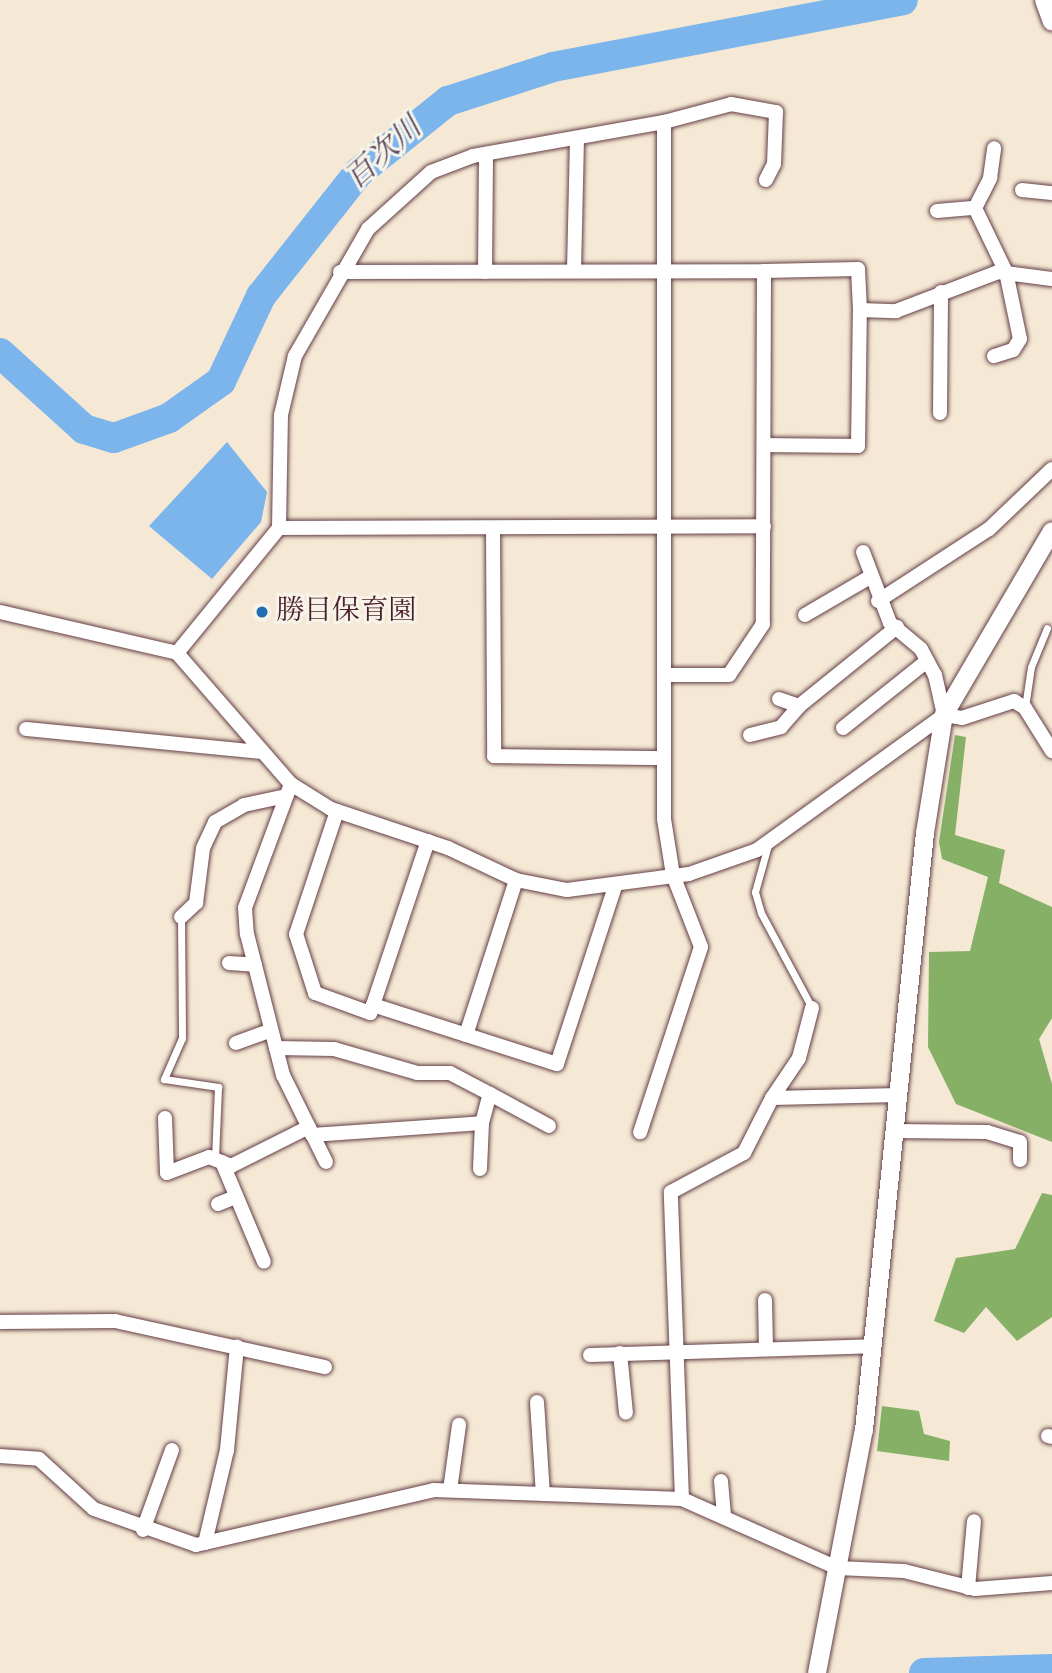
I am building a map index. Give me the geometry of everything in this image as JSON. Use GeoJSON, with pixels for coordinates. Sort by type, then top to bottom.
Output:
{"type":"FeatureCollection","features":[{"type":"Feature","properties":{"kind":"street"},"geometry":{"type":"LineString","coordinates":[[1044,0],[1052,22]]}},
{"type":"Feature","properties":{"kind":"street"},"geometry":{"type":"LineString","coordinates":[[177,653],[279,528],[281,415],[295,356],[340,272],[396,198],[431,173],[486,154],[664,122],[731,104],[776,112],[774,164],[766,180]]}},
{"type":"Feature","properties":{"kind":"street"},"geometry":{"type":"LineString","coordinates":[[640,1132],[701,947],[673,875],[664,758],[664,122]]}},
{"type":"Feature","properties":{"kind":"street"},"geometry":{"type":"LineString","coordinates":[[574,271],[577,138]]}},
{"type":"Feature","properties":{"kind":"street"},"geometry":{"type":"LineString","coordinates":[[975,208],[990,178],[994,148]]}},
{"type":"Feature","properties":{"kind":"street"},"geometry":{"type":"LineString","coordinates":[[485,272],[486,154]]}},
{"type":"Feature","properties":{"kind":"street"},"geometry":{"type":"LineString","coordinates":[[1023,190],[1052,193]]}},
{"type":"Feature","properties":{"kind":"street"},"geometry":{"type":"LineString","coordinates":[[937,211],[975,208]]}},
{"type":"Feature","properties":{"kind":"street"},"geometry":{"type":"LineString","coordinates":[[975,208],[1006,272],[1020,339],[1013,350],[994,356]]}},
{"type":"Feature","properties":{"kind":"street"},"geometry":{"type":"LineString","coordinates":[[340,272],[858,269],[858,446],[764,445]]}},
{"type":"Feature","properties":{"kind":"street"},"geometry":{"type":"LineString","coordinates":[[664,675],[729,675],[763,624],[764,271]]}},
{"type":"Feature","properties":{"kind":"street"},"geometry":{"type":"LineString","coordinates":[[860,310],[897,311],[940,292],[1006,272],[1052,279]]}},
{"type":"Feature","properties":{"kind":"street"},"geometry":{"type":"LineString","coordinates":[[940,292],[940,413]]}},
{"type":"Feature","properties":{"kind":"street"},"geometry":{"type":"LineString","coordinates":[[878,601],[989,529],[1052,469]]}},
{"type":"Feature","properties":{"kind":"street"},"geometry":{"type":"LineString","coordinates":[[279,528],[764,526]]}},
{"type":"Feature","properties":{"kind":"street"},"geometry":{"type":"LineString","coordinates":[[493,528],[494,756],[664,758]]}},
{"type":"Feature","properties":{"kind":"street"},"geometry":{"type":"LineString","coordinates":[[0,612],[177,653],[289,790],[337,811],[428,841],[516,880],[567,890],[673,875],[769,843],[943,715],[1052,531]]}},
{"type":"Feature","properties":{"kind":"street"},"geometry":{"type":"LineString","coordinates":[[817,1673],[838,1567],[873,1346],[943,715],[927,661],[878,601],[863,552]]}},
{"type":"Feature","properties":{"kind":"street"},"geometry":{"type":"LineString","coordinates":[[805,615],[870,577]]}},
{"type":"Feature","properties":{"kind":"street"},"geometry":{"type":"LineString","coordinates":[[750,736],[781,727],[799,706],[897,627]]}},
{"type":"Feature","properties":{"kind":"street"},"geometry":{"type":"LineString","coordinates":[[843,728],[927,661]]}},
{"type":"Feature","properties":{"kind":"street"},"geometry":{"type":"LineString","coordinates":[[779,699],[799,706]]}},
{"type":"Feature","properties":{"kind":"street"},"geometry":{"type":"LineString","coordinates":[[943,715],[962,718],[1014,701],[1025,708],[1052,751]]}},
{"type":"Feature","properties":{"kind":"street"},"geometry":{"type":"LineString","coordinates":[[26,729],[260,752]]}},
{"type":"Feature","properties":{"kind":"street"},"geometry":{"type":"LineString","coordinates":[[181,917],[196,903],[204,848],[215,822],[244,805],[289,790]]}},
{"type":"Feature","properties":{"kind":"street"},"geometry":{"type":"LineString","coordinates":[[289,790],[245,908],[255,965],[276,1048],[310,1131],[326,1162]]}},
{"type":"Feature","properties":{"kind":"street"},"geometry":{"type":"LineString","coordinates":[[337,811],[296,934],[315,993],[370,1013],[428,841]]}},
{"type":"Feature","properties":{"kind":"street"},"geometry":{"type":"LineString","coordinates":[[466,1035],[516,880]]}},
{"type":"Feature","properties":{"kind":"street"},"geometry":{"type":"LineString","coordinates":[[373,1005],[557,1064],[616,884]]}},
{"type":"Feature","properties":{"kind":"street"},"geometry":{"type":"LineString","coordinates":[[229,964],[255,965]]}},
{"type":"Feature","properties":{"kind":"street"},"geometry":{"type":"LineString","coordinates":[[682,1499],[671,1192],[744,1153],[772,1098],[799,1058],[812,1008]]}},
{"type":"Feature","properties":{"kind":"street"},"geometry":{"type":"LineString","coordinates":[[236,1043],[271,1030]]}},
{"type":"Feature","properties":{"kind":"street"},"geometry":{"type":"LineString","coordinates":[[276,1048],[334,1049],[417,1073],[450,1073],[549,1126]]}},
{"type":"Feature","properties":{"kind":"street"},"geometry":{"type":"LineString","coordinates":[[480,1169],[482,1123],[490,1094]]}},
{"type":"Feature","properties":{"kind":"street"},"geometry":{"type":"LineString","coordinates":[[772,1098],[899,1095]]}},
{"type":"Feature","properties":{"kind":"street"},"geometry":{"type":"LineString","coordinates":[[165,1118],[167,1173],[219,1161],[231,1166],[310,1131],[482,1123]]}},
{"type":"Feature","properties":{"kind":"street"},"geometry":{"type":"LineString","coordinates":[[895,1131],[1020,1142],[1020,1160]]}},
{"type":"Feature","properties":{"kind":"street"},"geometry":{"type":"LineString","coordinates":[[219,1161],[264,1262]]}},
{"type":"Feature","properties":{"kind":"street"},"geometry":{"type":"LineString","coordinates":[[218,1204],[235,1197]]}},
{"type":"Feature","properties":{"kind":"street"},"geometry":{"type":"LineString","coordinates":[[765,1300],[766,1347]]}},
{"type":"Feature","properties":{"kind":"street"},"geometry":{"type":"LineString","coordinates":[[0,1322],[115,1321],[325,1367]]}},
{"type":"Feature","properties":{"kind":"street"},"geometry":{"type":"LineString","coordinates":[[205,1543],[227,1450],[237,1346]]}},
{"type":"Feature","properties":{"kind":"street"},"geometry":{"type":"LineString","coordinates":[[590,1355],[766,1347],[873,1346]]}},
{"type":"Feature","properties":{"kind":"street"},"geometry":{"type":"LineString","coordinates":[[620,1353],[626,1413]]}},
{"type":"Feature","properties":{"kind":"street"},"geometry":{"type":"LineString","coordinates":[[537,1402],[542,1493]]}},
{"type":"Feature","properties":{"kind":"street"},"geometry":{"type":"LineString","coordinates":[[450,1490],[459,1425]]}},
{"type":"Feature","properties":{"kind":"street"},"geometry":{"type":"LineString","coordinates":[[143,1530],[172,1450]]}},
{"type":"Feature","properties":{"kind":"street"},"geometry":{"type":"LineString","coordinates":[[0,1456],[39,1459],[94,1509],[143,1530],[205,1543],[450,1490],[682,1499],[838,1567],[904,1571],[968,1588],[1052,1583]]}},
{"type":"Feature","properties":{"kind":"street"},"geometry":{"type":"LineString","coordinates":[[721,1481],[724,1516]]}},
{"type":"Feature","properties":{"kind":"street"},"geometry":{"type":"LineString","coordinates":[[968,1588],[974,1521]]}},
{"type":"Feature","properties":{"kind":"lane"},"geometry":{"type":"LineString","coordinates":[[1025,708],[1031,667],[1048,628]]}},
{"type":"Feature","properties":{"kind":"lane"},"geometry":{"type":"LineString","coordinates":[[769,843],[755,892],[761,913],[812,1008]]}},
{"type":"Feature","properties":{"kind":"lane"},"geometry":{"type":"LineString","coordinates":[[181,917],[182,1038],[164,1079],[218,1087],[219,1161]]}},
{"type":"Feature","properties":{"kind":"green space"},"geometry":{"type":"Polygon","coordinates":[[[955,735],[966,737],[955,835],[1005,850],[999,883],[1052,907],[1052,1018],[1039,1039],[1052,1084],[1052,1142],[956,1104],[928,1047],[929,952],[970,951],[988,877],[942,859],[939,842],[955,735]]]}},
{"type":"Feature","properties":{"kind":"green space"},"geometry":{"type":"Polygon","coordinates":[[[1042,1193],[1052,1195],[1052,1317],[1017,1341],[986,1307],[964,1333],[934,1321],[956,1258],[1015,1249],[1042,1193]]]}},
{"type":"Feature","properties":{"kind":"green space"},"geometry":{"type":"Polygon","coordinates":[[[882,1406],[919,1411],[924,1434],[950,1441],[949,1461],[877,1451],[882,1406]]]}},
{"type":"Feature","properties":{"kind":"water"},"geometry":{"type":"Polygon","coordinates":[[[227,442],[267,492],[261,522],[212,579],[149,526],[227,442]]]}},
{"type":"Feature","properties":{"kind":"waterway","name":"百次川"},"geometry":{"type":"LineString","coordinates":[[0,353],[84,429],[114,438],[169,418],[221,381],[261,296],[359,172],[448,101],[553,67],[903,0]]}},
{"type":"Feature","properties":{"kind":"waterway"},"geometry":{"type":"LineString","coordinates":[[924,1673],[1052,1669]]}},
{"type":"Feature","properties":{"kind":"place","name":"勝目保育園"},"geometry":{"type":"Point","coordinates":[262,612]}}]}
